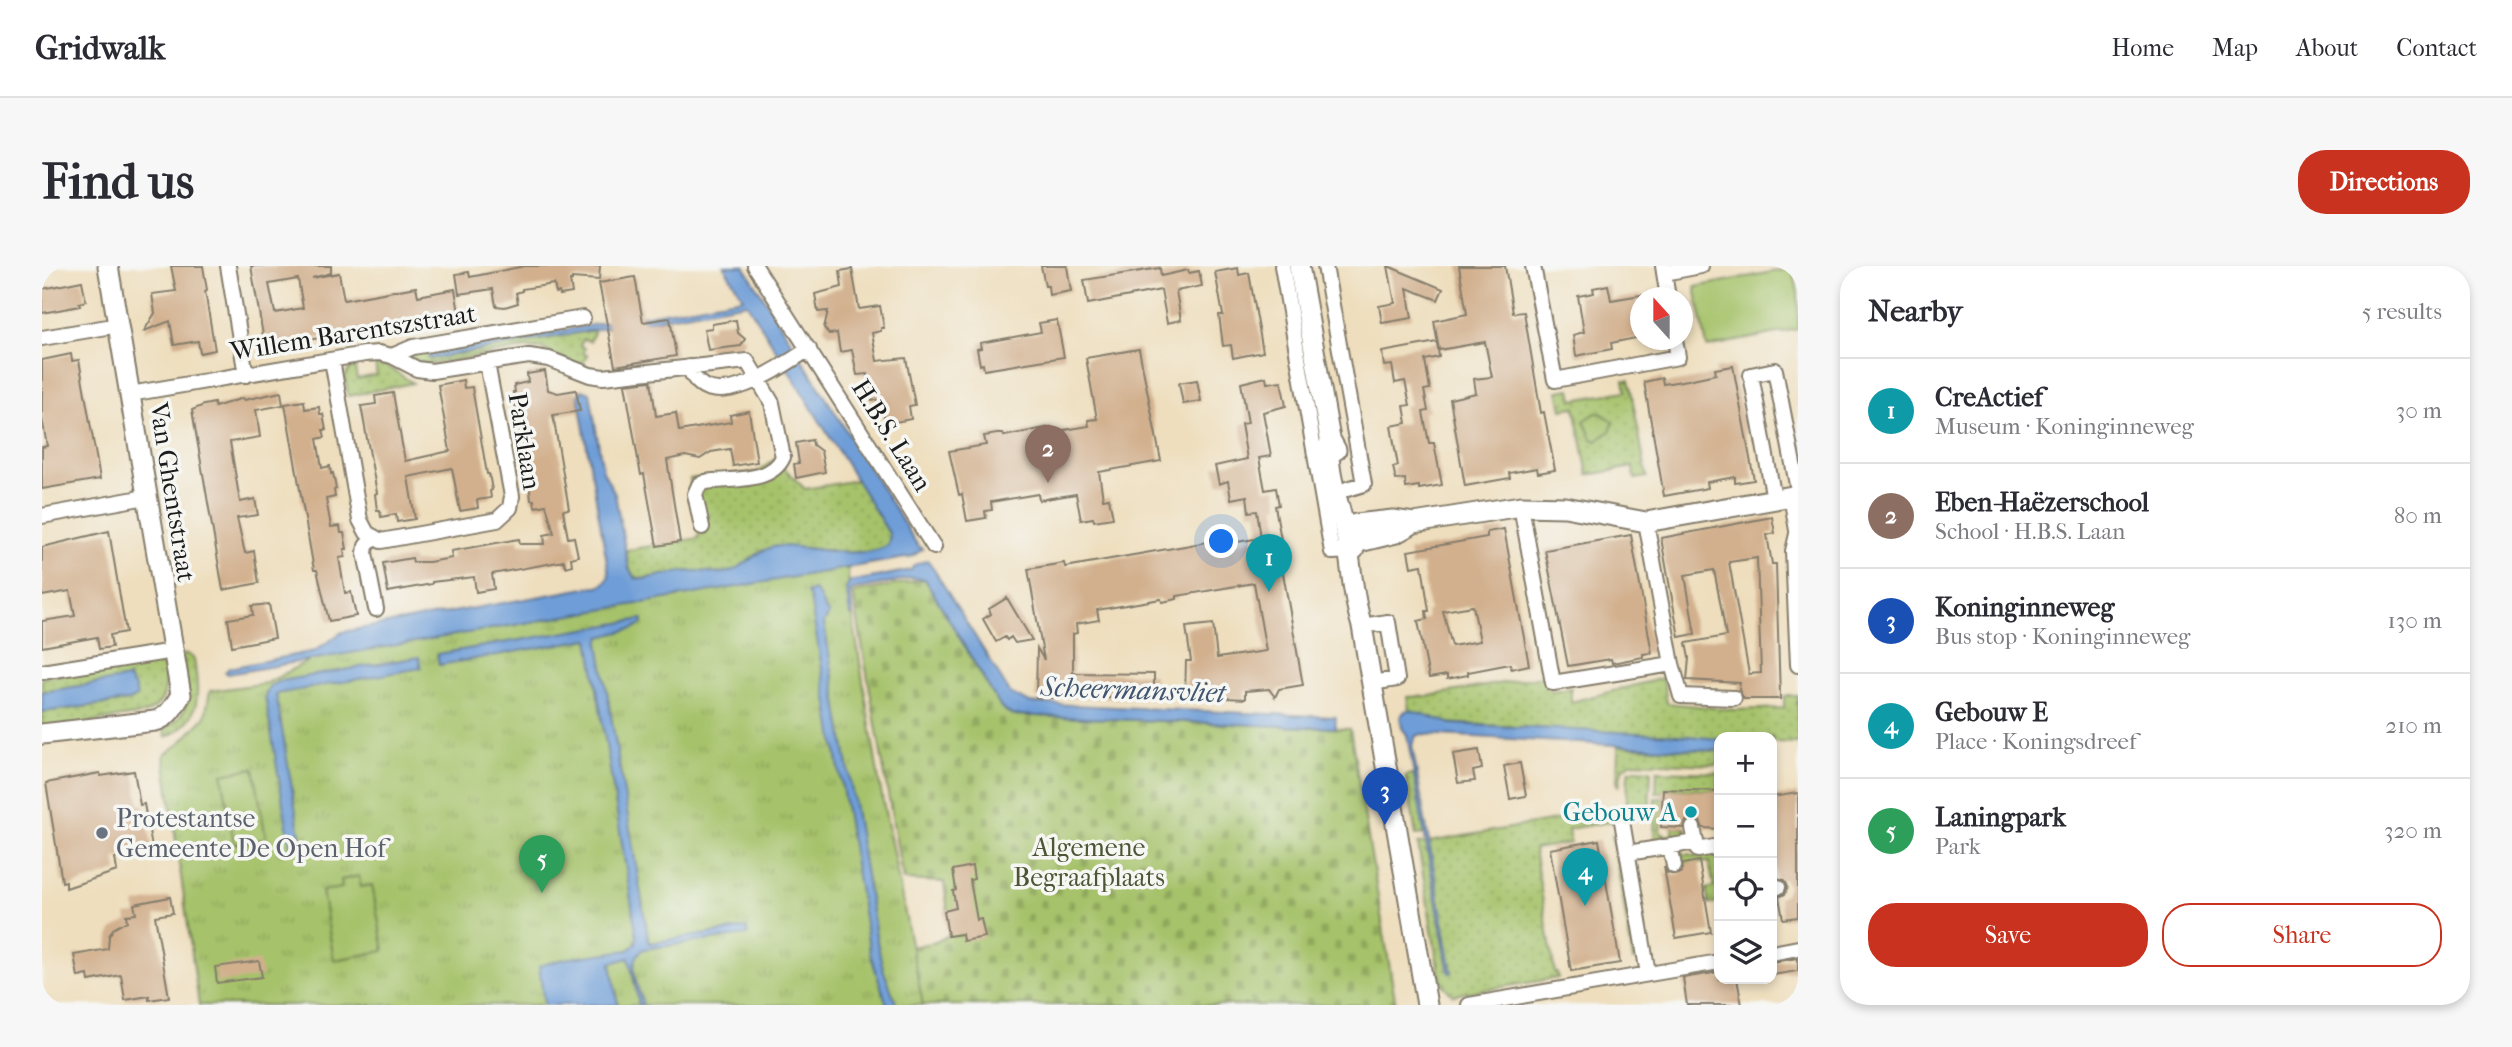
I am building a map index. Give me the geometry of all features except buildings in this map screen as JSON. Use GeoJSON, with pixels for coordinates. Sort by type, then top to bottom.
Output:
{"type":"FeatureCollection","features":[{"type":"Feature","properties":{"kind":"street","name":"Van Ghentstraat"},"geometry":{"type":"LineString","coordinates":[[42,734],[161,720],[181,695],[108,266]]}},
{"type":"Feature","properties":{"kind":"street"},"geometry":{"type":"LineString","coordinates":[[228,266],[246,375]]}},
{"type":"Feature","properties":{"kind":"street","name":"H.B.S. Laan"},"geometry":{"type":"LineString","coordinates":[[755,266],[934,547]]}},
{"type":"Feature","properties":{"kind":"street"},"geometry":{"type":"LineString","coordinates":[[1282,266],[1332,551],[1393,520],[1414,523],[1521,506],[1565,507],[1646,522],[1790,495]]}},
{"type":"Feature","properties":{"kind":"street"},"geometry":{"type":"LineString","coordinates":[[1299,266],[1330,439],[1328,461],[1354,540]]}},
{"type":"Feature","properties":{"kind":"street"},"geometry":{"type":"LineString","coordinates":[[1325,266],[1364,484],[1347,489]]}},
{"type":"Feature","properties":{"kind":"street"},"geometry":{"type":"LineString","coordinates":[[1533,266],[1555,380],[1678,357],[1677,350]]}},
{"type":"Feature","properties":{"kind":"street"},"geometry":{"type":"LineString","coordinates":[[1666,287],[1663,269],[1701,266]]}},
{"type":"Feature","properties":{"kind":"street","name":"Willem Barentszstraat"},"geometry":{"type":"LineString","coordinates":[[130,394],[372,353],[392,356],[413,347],[583,318]]}},
{"type":"Feature","properties":{"kind":"street"},"geometry":{"type":"LineString","coordinates":[[42,338],[119,325]]}},
{"type":"Feature","properties":{"kind":"street"},"geometry":{"type":"LineString","coordinates":[[702,527],[695,494],[699,485],[763,474],[775,468],[782,460],[783,453],[770,396],[759,379],[747,361],[689,367],[696,383],[713,390],[740,387],[759,379],[807,351]]}},
{"type":"Feature","properties":{"kind":"street","name":"Parklaan"},"geometry":{"type":"LineString","coordinates":[[392,356],[417,369],[432,371],[536,356],[603,377],[689,367]]}},
{"type":"Feature","properties":{"kind":"street"},"geometry":{"type":"LineString","coordinates":[[332,360],[360,520],[364,530],[373,538],[366,546],[365,552],[376,609]]}},
{"type":"Feature","properties":{"kind":"street","name":"Parklaan"},"geometry":{"type":"LineString","coordinates":[[373,538],[385,541],[493,521],[504,516],[510,508],[512,496],[487,363]]}},
{"type":"Feature","properties":{"kind":"street"},"geometry":{"type":"LineString","coordinates":[[1790,495],[1751,374],[1775,370],[1797,535],[1793,551],[1798,665]]}},
{"type":"Feature","properties":{"kind":"street"},"geometry":{"type":"LineString","coordinates":[[1330,439],[1336,450],[1347,489],[1364,599],[1362,626],[1427,1005]]}},
{"type":"Feature","properties":{"kind":"street"},"geometry":{"type":"LineString","coordinates":[[42,516],[146,497]]}},
{"type":"Feature","properties":{"kind":"street"},"geometry":{"type":"LineString","coordinates":[[1521,506],[1553,683],[1672,664]]}},
{"type":"Feature","properties":{"kind":"street"},"geometry":{"type":"LineString","coordinates":[[1646,522],[1672,664],[1681,695],[1734,698]]}},
{"type":"Feature","properties":{"kind":"street"},"geometry":{"type":"LineString","coordinates":[[42,672],[173,650]]}},
{"type":"Feature","properties":{"kind":"street"},"geometry":{"type":"LineString","coordinates":[[1622,821],[1648,974]]}},
{"type":"Feature","properties":{"kind":"street"},"geometry":{"type":"LineString","coordinates":[[1628,853],[1670,846],[1695,835],[1698,850],[1714,847]]}},
{"type":"Feature","properties":{"kind":"street"},"geometry":{"type":"LineString","coordinates":[[1670,846],[1674,866]]}},
{"type":"Feature","properties":{"kind":"street"},"geometry":{"type":"LineString","coordinates":[[1777,952],[1798,948]]}},
{"type":"Feature","properties":{"kind":"street"},"geometry":{"type":"LineString","coordinates":[[1469,1005],[1714,963]]}},
{"type":"Feature","properties":{"kind":"green space"},"geometry":{"type":"Polygon","coordinates":[[[1793,268],[1798,293],[1798,329],[1707,347],[1695,287],[1793,268]]]}},
{"type":"Feature","properties":{"kind":"green space"},"geometry":{"type":"Polygon","coordinates":[[[595,330],[590,341],[583,339],[580,346],[585,348],[583,353],[587,355],[583,364],[575,364],[542,349],[525,348],[431,364],[418,362],[406,355],[424,350],[429,359],[595,330]]]}},
{"type":"Feature","properties":{"kind":"green space"},"geometry":{"type":"Polygon","coordinates":[[[375,364],[385,365],[413,383],[348,396],[345,376],[350,368],[355,368],[357,379],[377,375],[375,364]]]}},
{"type":"Feature","properties":{"kind":"green space"},"geometry":{"type":"Polygon","coordinates":[[[1624,380],[1629,380],[1647,477],[1635,479],[1633,467],[1588,475],[1575,407],[1562,409],[1558,391],[1571,389],[1573,400],[1626,391],[1624,380]]]}},
{"type":"Feature","properties":{"kind":"green space"},"geometry":{"type":"Polygon","coordinates":[[[1596,413],[1601,413],[1614,422],[1610,431],[1597,441],[1592,439],[1584,421],[1596,413]]]}},
{"type":"Feature","properties":{"kind":"green space"},"geometry":{"type":"Polygon","coordinates":[[[775,459],[805,489],[857,480],[890,535],[888,545],[864,552],[781,547],[759,554],[728,572],[689,571],[642,579],[634,575],[626,550],[699,538],[690,479],[758,472],[775,459]]]}},
{"type":"Feature","properties":{"kind":"green space"},"geometry":{"type":"Polygon","coordinates":[[[848,568],[849,594],[879,781],[923,1005],[199,1005],[164,755],[178,745],[205,717],[210,691],[267,683],[310,660],[572,612],[848,568]]]}},
{"type":"Feature","properties":{"kind":"green space","name":"Algemene Begraafplaats"},"geometry":{"type":"Polygon","coordinates":[[[925,579],[1001,708],[1013,715],[1350,729],[1396,1005],[920,1005],[911,947],[936,942],[951,934],[944,882],[903,880],[853,593],[925,579]]]}},
{"type":"Feature","properties":{"kind":"green space"},"geometry":{"type":"Polygon","coordinates":[[[188,654],[194,659],[196,704],[187,722],[166,737],[164,729],[174,722],[186,706],[187,687],[182,655],[188,654]]]}},
{"type":"Feature","properties":{"kind":"green space"},"geometry":{"type":"Polygon","coordinates":[[[151,659],[157,665],[164,664],[166,680],[161,700],[151,710],[143,714],[42,729],[42,712],[128,701],[137,697],[128,678],[42,692],[42,678],[151,659]]]}},
{"type":"Feature","properties":{"kind":"green space"},"geometry":{"type":"Polygon","coordinates":[[[1542,676],[1552,691],[1571,688],[1571,702],[1663,678],[1667,703],[1736,710],[1784,708],[1784,696],[1798,696],[1798,743],[1777,742],[1777,732],[1714,732],[1714,739],[1448,723],[1409,710],[1407,697],[1428,696],[1542,676]]]}},
{"type":"Feature","properties":{"kind":"green space"},"geometry":{"type":"Polygon","coordinates":[[[1618,746],[1714,751],[1714,765],[1632,762],[1622,769],[1619,786],[1618,746]]]}},
{"type":"Feature","properties":{"kind":"green space"},"geometry":{"type":"Polygon","coordinates":[[[254,768],[266,839],[234,844],[222,774],[254,768]]]}},
{"type":"Feature","properties":{"kind":"green space"},"geometry":{"type":"Polygon","coordinates":[[[1651,770],[1649,814],[1626,818],[1628,775],[1629,771],[1651,770]]]}},
{"type":"Feature","properties":{"kind":"green space"},"geometry":{"type":"Polygon","coordinates":[[[1657,771],[1714,773],[1714,791],[1664,789],[1663,793],[1656,793],[1657,771]]]}},
{"type":"Feature","properties":{"kind":"green space"},"geometry":{"type":"Polygon","coordinates":[[[1414,774],[1425,834],[1416,835],[1406,775],[1414,774]]]}},
{"type":"Feature","properties":{"kind":"green space"},"geometry":{"type":"Polygon","coordinates":[[[1655,798],[1663,798],[1660,833],[1669,836],[1672,834],[1672,827],[1686,828],[1688,839],[1654,844],[1655,798]]]}},
{"type":"Feature","properties":{"kind":"green space"},"geometry":{"type":"Polygon","coordinates":[[[1607,811],[1612,813],[1615,821],[1568,829],[1570,843],[1534,849],[1558,978],[1453,995],[1444,986],[1439,972],[1418,844],[1426,843],[1449,973],[1452,972],[1429,842],[1607,811]]]}},
{"type":"Feature","properties":{"kind":"green space"},"geometry":{"type":"Polygon","coordinates":[[[1618,834],[1639,959],[1633,960],[1612,835],[1618,834]]]}},
{"type":"Feature","properties":{"kind":"green space"},"geometry":{"type":"Polygon","coordinates":[[[1682,850],[1683,855],[1692,856],[1713,853],[1714,887],[1709,862],[1682,864],[1679,851],[1682,850]]]}},
{"type":"Feature","properties":{"kind":"green space"},"geometry":{"type":"Polygon","coordinates":[[[359,876],[361,887],[372,885],[384,951],[334,960],[322,891],[342,888],[341,880],[359,876]]]}},
{"type":"Feature","properties":{"kind":"green space"},"geometry":{"type":"Polygon","coordinates":[[[1714,887],[1714,903],[1709,904],[1706,889],[1714,887]]]}},
{"type":"Feature","properties":{"kind":"water"},"geometry":{"type":"Polygon","coordinates":[[[724,266],[744,266],[918,546],[923,549],[911,557],[228,674],[225,672],[229,668],[315,651],[342,632],[602,585],[609,574],[578,395],[582,390],[590,393],[603,471],[615,494],[629,569],[635,578],[689,571],[728,572],[773,547],[865,552],[888,545],[890,535],[747,303],[429,359],[428,354],[743,298],[724,266]]]}},
{"type":"Feature","properties":{"kind":"water"},"geometry":{"type":"Polygon","coordinates":[[[928,560],[1010,693],[1030,703],[1336,717],[1335,728],[1012,715],[1001,708],[925,579],[911,578],[853,590],[850,592],[853,615],[850,615],[846,588],[850,582],[911,570],[914,565],[928,560]]]}},
{"type":"Feature","properties":{"kind":"water"},"geometry":{"type":"Polygon","coordinates":[[[814,590],[829,614],[824,623],[877,941],[883,969],[897,1005],[887,1005],[870,953],[807,593],[814,590]]]}},
{"type":"Feature","properties":{"kind":"water"},"geometry":{"type":"Polygon","coordinates":[[[643,619],[643,623],[635,628],[601,637],[599,643],[649,943],[747,928],[748,935],[644,949],[638,954],[634,967],[643,1005],[639,1005],[629,958],[611,963],[618,1005],[544,1005],[539,966],[564,959],[628,950],[635,945],[637,938],[589,639],[439,665],[437,654],[643,619]]]}},
{"type":"Feature","properties":{"kind":"water"},"geometry":{"type":"Polygon","coordinates":[[[419,657],[421,668],[276,694],[302,847],[291,850],[265,696],[270,686],[280,681],[419,657]]]}},
{"type":"Feature","properties":{"kind":"water"},"geometry":{"type":"Polygon","coordinates":[[[128,678],[137,697],[128,701],[42,712],[42,692],[128,678]]]}},
{"type":"Feature","properties":{"kind":"water"},"geometry":{"type":"Polygon","coordinates":[[[1411,710],[1452,724],[1714,739],[1714,751],[1422,734],[1416,736],[1412,745],[1452,973],[1449,973],[1407,735],[1402,728],[1400,717],[1405,711],[1411,710]]]}},
{"type":"Feature","properties":{"kind":"place","name":"Eben-Haëzerschool"},"geometry":{"type":"Point","coordinates":[1048,483]}},
{"type":"Feature","properties":{"kind":"place","name":"CreActief"},"geometry":{"type":"Point","coordinates":[1269,592]}},
{"type":"Feature","properties":{"kind":"place","name":"Gebouw A"},"geometry":{"type":"Point","coordinates":[1691,812]}},
{"type":"Feature","properties":{"kind":"place","name":"Koninginneweg"},"geometry":{"type":"Point","coordinates":[1385,825]}},
{"type":"Feature","properties":{"kind":"place","name":"Protestantse Gemeente De Open Hof"},"geometry":{"type":"Point","coordinates":[102,833]}},
{"type":"Feature","properties":{"kind":"place","name":"Laningpark"},"geometry":{"type":"Point","coordinates":[542,893]}},
{"type":"Feature","properties":{"kind":"place","name":"Gebouw E"},"geometry":{"type":"Point","coordinates":[1585,906]}},
{"type":"Feature","properties":{"kind":"water label","name":"Scheermansvliet"},"geometry":{"type":"Point","coordinates":[1133,689]}}]}
